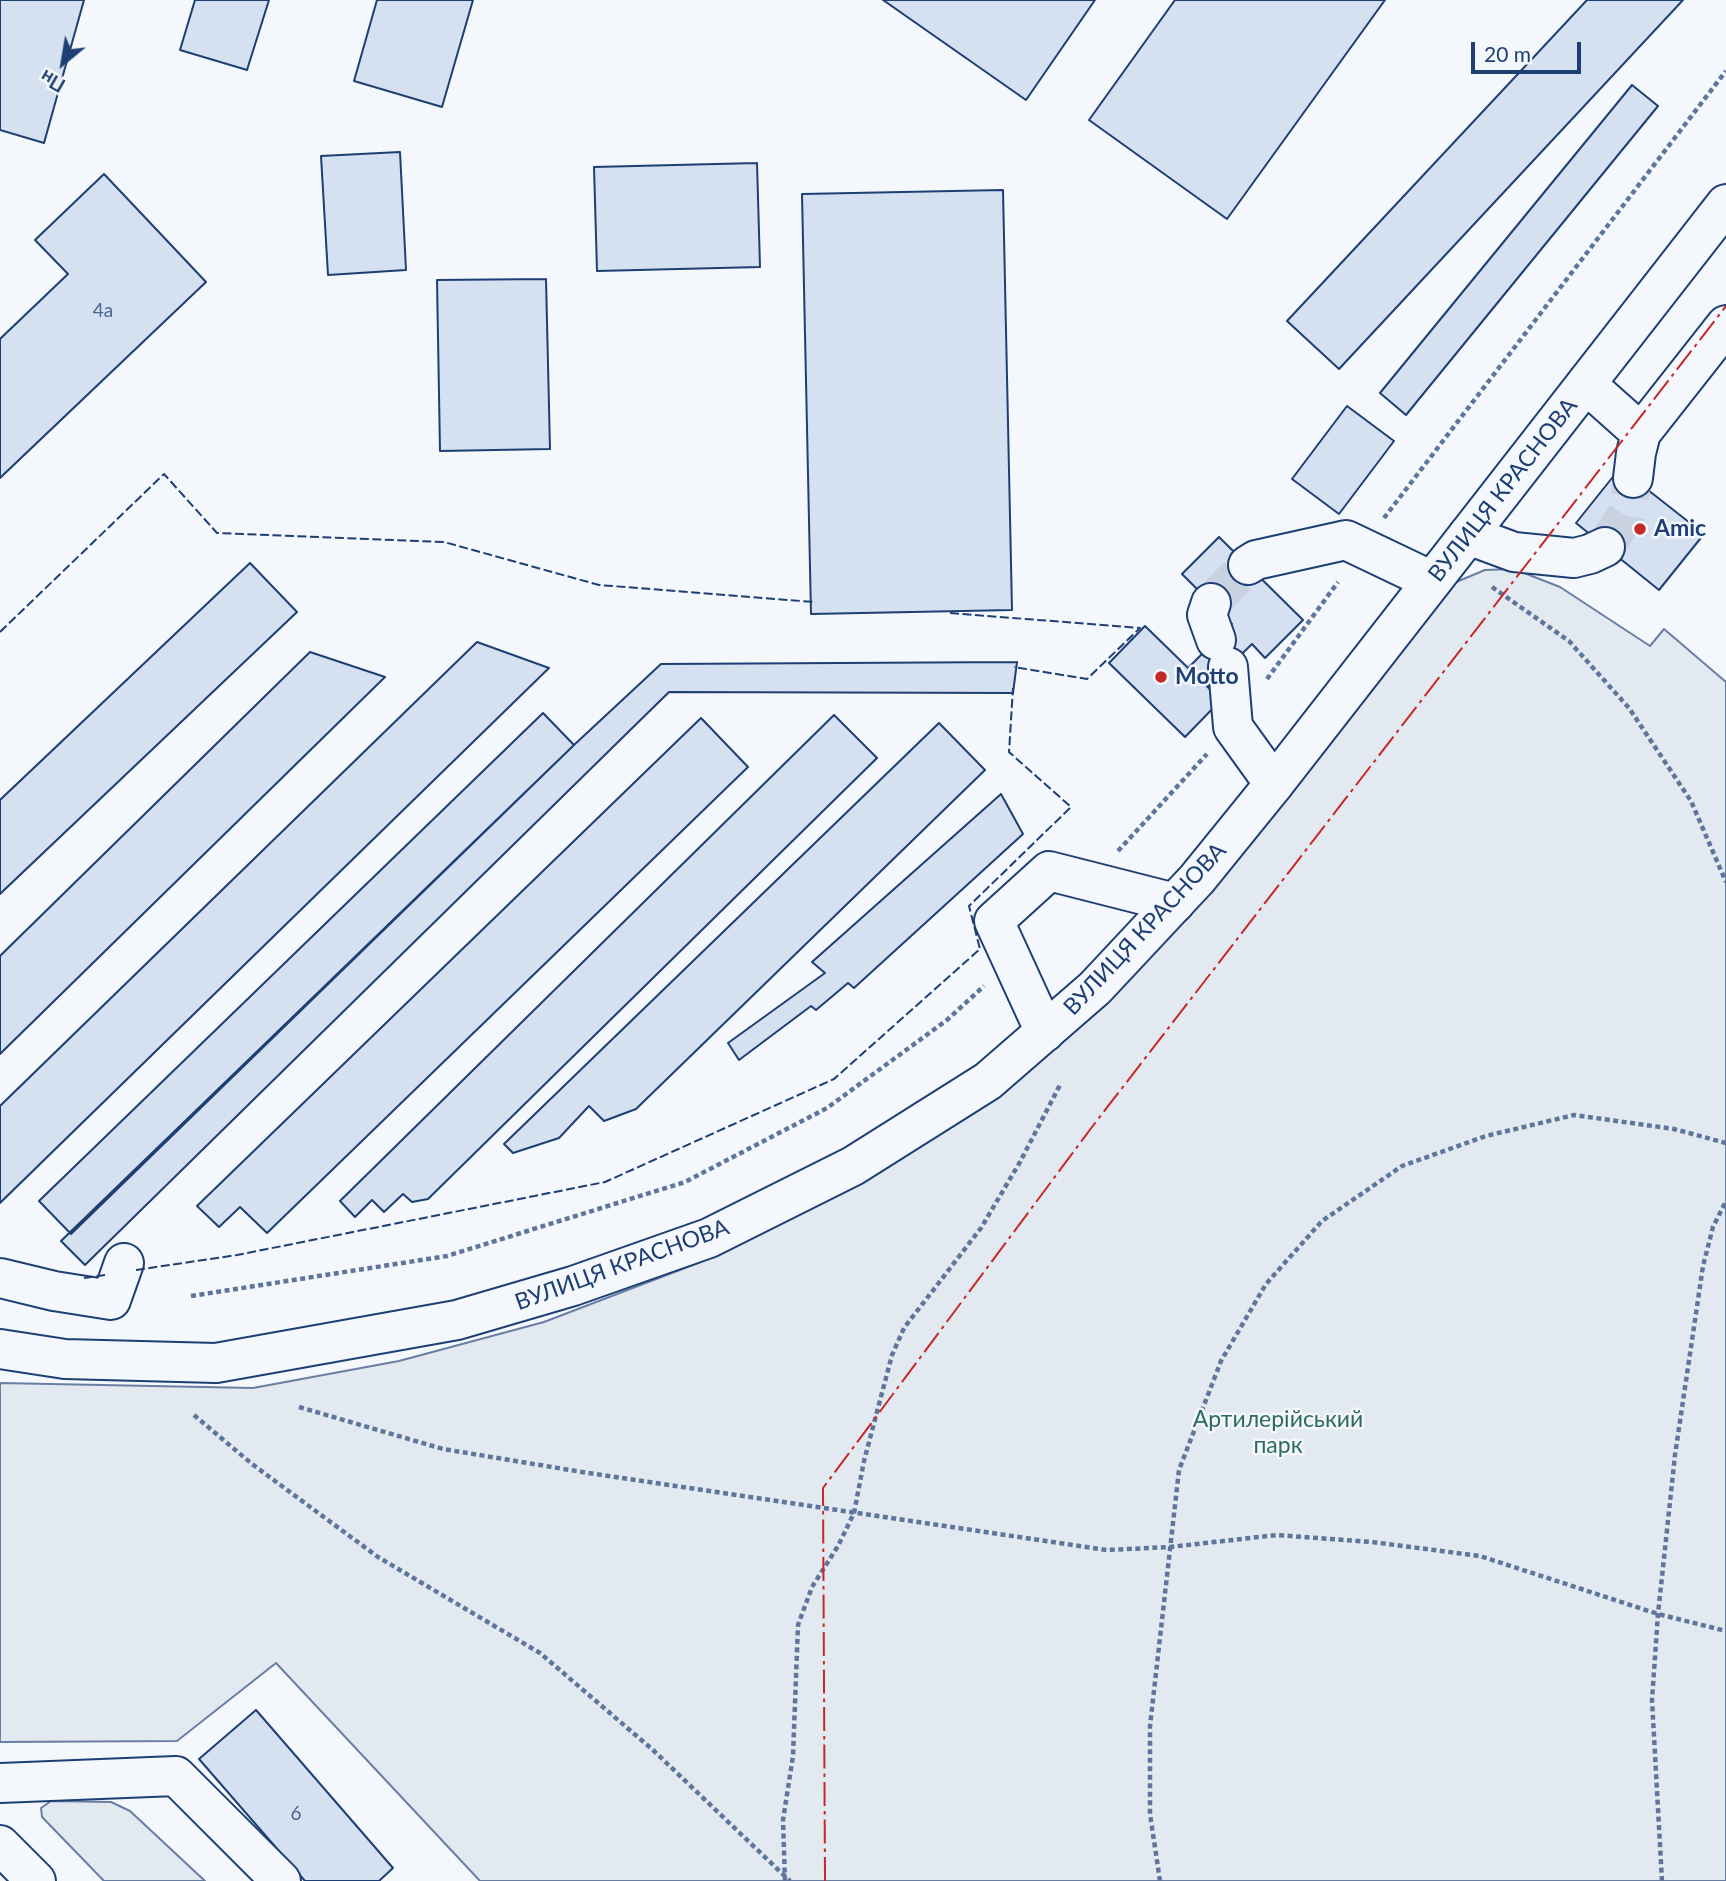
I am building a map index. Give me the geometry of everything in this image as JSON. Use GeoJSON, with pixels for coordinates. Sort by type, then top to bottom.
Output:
{"type":"FeatureCollection","features":[{"type":"Feature","properties":{"kind":"main road","name":"ВУЛИЦЯ КРАСНОВА"},"geometry":{"type":"LineString","coordinates":[[0,1349],[65,1359],[216,1363],[457,1320],[573,1286],[709,1238],[853,1166],[988,1081],[1095,988],[1197,879],[1274,785],[1726,204]]}},
{"type":"Feature","properties":{"kind":"main road"},"geometry":{"type":"LineString","coordinates":[[1633,478],[1642,433],[1726,326]]}},
{"type":"Feature","properties":{"kind":"main road"},"geometry":{"type":"LineString","coordinates":[[1586,384],[1642,433]]}},
{"type":"Feature","properties":{"kind":"main road"},"geometry":{"type":"LineString","coordinates":[[1468,534],[1514,552],[1574,558],[1605,547]]}},
{"type":"Feature","properties":{"kind":"main road"},"geometry":{"type":"LineString","coordinates":[[1248,565],[1256,560],[1346,540],[1432,581]]}},
{"type":"Feature","properties":{"kind":"main road"},"geometry":{"type":"LineString","coordinates":[[1211,603],[1207,615],[1222,654],[1233,727],[1274,785]]}},
{"type":"Feature","properties":{"kind":"main road"},"geometry":{"type":"LineString","coordinates":[[1045,1032],[994,922],[1049,870],[1175,903]]}},
{"type":"Feature","properties":{"kind":"main road"},"geometry":{"type":"LineString","coordinates":[[0,1278],[54,1291],[111,1300],[124,1263]]}},
{"type":"Feature","properties":{"kind":"main road"},"geometry":{"type":"LineString","coordinates":[[0,1783],[176,1776],[281,1881]]}},
{"type":"Feature","properties":{"kind":"main road"},"geometry":{"type":"LineString","coordinates":[[0,1845],[36,1881]]}},
{"type":"Feature","properties":{"kind":"path"},"geometry":{"type":"LineString","coordinates":[[1089,881],[1233,727],[1410,481],[1726,71]]}},
{"type":"Feature","properties":{"kind":"path"},"geometry":{"type":"LineString","coordinates":[[1488,584],[1569,640],[1629,708],[1690,801],[1726,882]]}},
{"type":"Feature","properties":{"kind":"path"},"geometry":{"type":"LineString","coordinates":[[191,1296],[447,1256],[685,1182],[827,1108],[947,1020],[1011,959]]}},
{"type":"Feature","properties":{"kind":"path"},"geometry":{"type":"LineString","coordinates":[[786,1879],[783,1820],[793,1756],[798,1625],[812,1587],[838,1546],[854,1513],[864,1461],[892,1355],[904,1328],[981,1228],[1020,1162],[1060,1085]]}},
{"type":"Feature","properties":{"kind":"path"},"geometry":{"type":"LineString","coordinates":[[1160,1881],[1150,1814],[1150,1726],[1178,1470],[1221,1361],[1266,1284],[1322,1221],[1402,1166],[1486,1136],[1574,1115],[1674,1129],[1726,1143]]}},
{"type":"Feature","properties":{"kind":"path"},"geometry":{"type":"LineString","coordinates":[[1662,1881],[1652,1700],[1657,1614],[1675,1455],[1703,1266],[1713,1227],[1726,1201]]}},
{"type":"Feature","properties":{"kind":"path"},"geometry":{"type":"LineString","coordinates":[[299,1407],[443,1449],[1107,1550],[1277,1535],[1372,1542],[1480,1556],[1657,1614],[1726,1631]]}},
{"type":"Feature","properties":{"kind":"path"},"geometry":{"type":"LineString","coordinates":[[194,1415],[252,1464],[378,1557],[540,1653],[653,1750],[786,1879]]}},
{"type":"Feature","properties":{"kind":"green space","name":"Артилерійський парк"},"geometry":{"type":"Polygon","coordinates":[[[1514,569],[1560,587],[1650,646],[1664,629],[1726,682],[1726,1881],[480,1881],[276,1663],[177,1741],[0,1742],[0,1383],[253,1388],[399,1361],[544,1322],[698,1263],[817,1205],[1064,1035],[1442,588],[1485,570],[1514,569]]]}},
{"type":"Feature","properties":{"kind":"green space"},"geometry":{"type":"Polygon","coordinates":[[[51,1801],[111,1802],[130,1811],[205,1881],[104,1881],[42,1817],[41,1808],[51,1801]]]}},
{"type":"Feature","properties":{"kind":"building"},"geometry":{"type":"Polygon","coordinates":[[[0,0],[84,0],[44,143],[0,130],[0,0]]]}},
{"type":"Feature","properties":{"kind":"building"},"geometry":{"type":"Polygon","coordinates":[[[195,0],[269,0],[247,70],[180,50],[195,0]]]}},
{"type":"Feature","properties":{"kind":"building"},"geometry":{"type":"Polygon","coordinates":[[[377,0],[473,0],[442,107],[354,81],[377,0]]]}},
{"type":"Feature","properties":{"kind":"building"},"geometry":{"type":"Polygon","coordinates":[[[883,0],[1095,0],[1026,100],[883,0]]]}},
{"type":"Feature","properties":{"kind":"building"},"geometry":{"type":"Polygon","coordinates":[[[1175,0],[1385,0],[1227,219],[1089,120],[1175,0]]]}},
{"type":"Feature","properties":{"kind":"building"},"geometry":{"type":"Polygon","coordinates":[[[1587,0],[1683,0],[1339,369],[1287,321],[1587,0]]]}},
{"type":"Feature","properties":{"kind":"building"},"geometry":{"type":"Polygon","coordinates":[[[1632,85],[1658,106],[1406,415],[1380,393],[1632,85]]]}},
{"type":"Feature","properties":{"kind":"building"},"geometry":{"type":"Polygon","coordinates":[[[400,152],[406,270],[328,275],[321,156],[400,152]]]}},
{"type":"Feature","properties":{"kind":"building"},"geometry":{"type":"Polygon","coordinates":[[[757,163],[760,267],[597,271],[594,167],[757,163]]]}},
{"type":"Feature","properties":{"kind":"building"},"geometry":{"type":"Polygon","coordinates":[[[104,174],[206,282],[0,478],[0,339],[68,274],[35,240],[104,174]]]}},
{"type":"Feature","properties":{"kind":"building"},"geometry":{"type":"Polygon","coordinates":[[[1003,190],[1012,610],[811,614],[802,194],[1003,190]]]}},
{"type":"Feature","properties":{"kind":"building"},"geometry":{"type":"Polygon","coordinates":[[[546,279],[550,449],[440,451],[437,280],[546,279]]]}},
{"type":"Feature","properties":{"kind":"building"},"geometry":{"type":"Polygon","coordinates":[[[1347,406],[1394,441],[1339,514],[1292,479],[1347,406]]]}},
{"type":"Feature","properties":{"kind":"building","name":"Amic"},"geometry":{"type":"Polygon","coordinates":[[[1620,468],[1704,534],[1659,590],[1576,523],[1620,468]]]}},
{"type":"Feature","properties":{"kind":"building"},"geometry":{"type":"Polygon","coordinates":[[[1219,537],[1303,620],[1265,658],[1252,644],[1208,687],[1188,668],[1232,624],[1182,574],[1219,537]]]}},
{"type":"Feature","properties":{"kind":"building"},"geometry":{"type":"Polygon","coordinates":[[[250,563],[297,612],[0,894],[0,800],[250,563]]]}},
{"type":"Feature","properties":{"kind":"building","name":"Motto"},"geometry":{"type":"Polygon","coordinates":[[[1145,626],[1221,700],[1185,737],[1109,663],[1145,626]]]}},
{"type":"Feature","properties":{"kind":"building"},"geometry":{"type":"Polygon","coordinates":[[[477,642],[549,668],[0,1203],[0,1106],[477,642]]]}},
{"type":"Feature","properties":{"kind":"building"},"geometry":{"type":"Polygon","coordinates":[[[310,652],[385,677],[0,1054],[0,956],[310,652]]]}},
{"type":"Feature","properties":{"kind":"building"},"geometry":{"type":"Polygon","coordinates":[[[1017,662],[1013,693],[669,692],[85,1265],[61,1241],[661,664],[1017,662]]]}},
{"type":"Feature","properties":{"kind":"building"},"geometry":{"type":"Polygon","coordinates":[[[543,713],[574,745],[71,1234],[39,1201],[543,713]]]}},
{"type":"Feature","properties":{"kind":"building"},"geometry":{"type":"Polygon","coordinates":[[[834,715],[877,758],[428,1199],[412,1202],[403,1194],[384,1212],[372,1200],[355,1217],[340,1201],[834,715]]]}},
{"type":"Feature","properties":{"kind":"building"},"geometry":{"type":"Polygon","coordinates":[[[701,718],[748,767],[267,1233],[240,1207],[219,1227],[197,1206],[701,718]]]}},
{"type":"Feature","properties":{"kind":"building"},"geometry":{"type":"Polygon","coordinates":[[[939,723],[985,770],[636,1109],[604,1121],[589,1106],[559,1138],[513,1153],[504,1144],[939,723]]]}},
{"type":"Feature","properties":{"kind":"building"},"geometry":{"type":"Polygon","coordinates":[[[1001,794],[1023,834],[854,988],[848,983],[816,1010],[811,1006],[739,1060],[728,1043],[825,973],[812,962],[1001,794]]]}},
{"type":"Feature","properties":{"kind":"building"},"geometry":{"type":"Polygon","coordinates":[[[256,1710],[393,1868],[379,1881],[305,1881],[199,1759],[256,1710]]]}},
{"type":"Feature","properties":{"kind":"tunnel"},"geometry":{"type":"LineString","coordinates":[[1605,547],[1626,516],[1633,478]]}},
{"type":"Feature","properties":{"kind":"tunnel"},"geometry":{"type":"LineString","coordinates":[[1211,603],[1248,565]]}},
{"type":"Feature","properties":{"kind":"fence"},"geometry":{"type":"LineString","coordinates":[[0,632],[164,474],[217,533],[444,542],[599,585],[814,602]]}},
{"type":"Feature","properties":{"kind":"fence"},"geometry":{"type":"LineString","coordinates":[[950,613],[1140,628],[1087,679],[1014,667]]}},
{"type":"Feature","properties":{"kind":"fence"},"geometry":{"type":"LineString","coordinates":[[136,1270],[237,1255],[605,1182],[834,1079],[980,949],[969,906],[1071,807],[1009,752],[1013,688]]}},
{"type":"Feature","properties":{"kind":"fence"},"geometry":{"type":"LineString","coordinates":[[84,1278],[105,1275]]}},
{"type":"Feature","properties":{"kind":"power"},"geometry":{"type":"LineString","coordinates":[[825,1881],[823,1488],[1092,1127],[1726,306]]}},
{"type":"Feature","properties":{"kind":"place","name":"Amic"},"geometry":{"type":"Point","coordinates":[1640,529]}},
{"type":"Feature","properties":{"kind":"place","name":"Motto"},"geometry":{"type":"Point","coordinates":[1161,677]}}]}
